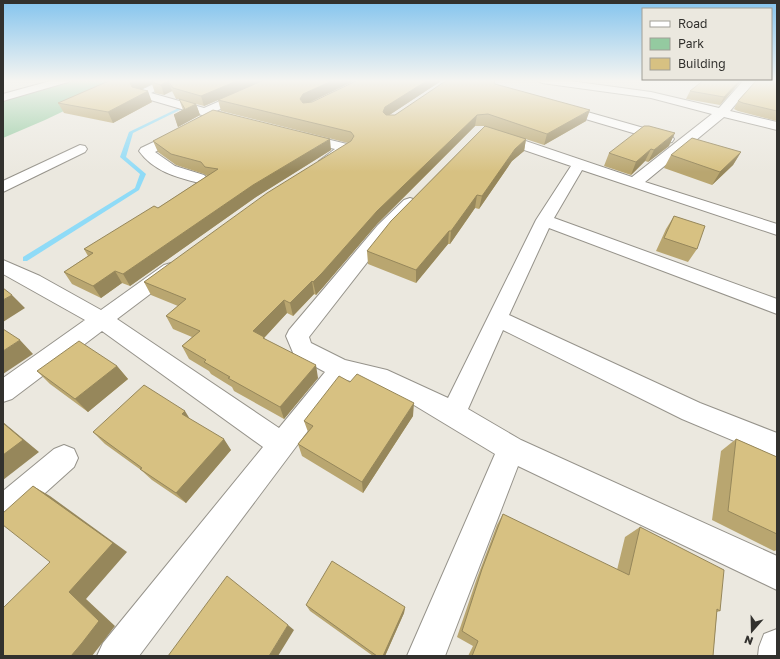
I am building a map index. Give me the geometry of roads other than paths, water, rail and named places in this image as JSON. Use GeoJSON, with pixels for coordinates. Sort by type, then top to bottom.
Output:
{"type":"FeatureCollection","features":[{"type":"Feature","properties":{"kind":"street"},"geometry":{"type":"LineString","coordinates":[[183,111],[203,119],[244,123]]}},
{"type":"Feature","properties":{"kind":"street"},"geometry":{"type":"LineString","coordinates":[[199,178],[175,173],[156,162],[146,151],[218,111]]}},
{"type":"Feature","properties":{"kind":"street"},"geometry":{"type":"LineString","coordinates":[[570,111],[683,143]]}},
{"type":"Feature","properties":{"kind":"street"},"geometry":{"type":"LineString","coordinates":[[717,111],[777,126]]}},
{"type":"Feature","properties":{"kind":"street"},"geometry":{"type":"LineString","coordinates":[[634,183],[722,112]]}},
{"type":"Feature","properties":{"kind":"street"},"geometry":{"type":"LineString","coordinates":[[481,130],[634,183],[777,230]]}},
{"type":"Feature","properties":{"kind":"street"},"geometry":{"type":"LineString","coordinates":[[288,134],[346,148],[314,168]]}},
{"type":"Feature","properties":{"kind":"street"},"geometry":{"type":"LineString","coordinates":[[3,187],[80,149]]}},
{"type":"Feature","properties":{"kind":"street"},"geometry":{"type":"LineString","coordinates":[[453,414],[544,220],[579,164]]}},
{"type":"Feature","properties":{"kind":"street"},"geometry":{"type":"LineString","coordinates":[[422,191],[384,229],[297,336],[302,349],[341,369],[378,377],[418,395],[511,449],[777,573]]}},
{"type":"Feature","properties":{"kind":"street"},"geometry":{"type":"LineString","coordinates":[[544,220],[777,307]]}},
{"type":"Feature","properties":{"kind":"street"},"geometry":{"type":"LineString","coordinates":[[3,392],[186,258]]}},
{"type":"Feature","properties":{"kind":"street"},"geometry":{"type":"LineString","coordinates":[[3,266],[102,320],[282,445]]}},
{"type":"Feature","properties":{"kind":"street"},"geometry":{"type":"LineString","coordinates":[[497,318],[690,411],[777,446]]}},
{"type":"Feature","properties":{"kind":"street"},"geometry":{"type":"LineString","coordinates":[[116,656],[341,369]]}},
{"type":"Feature","properties":{"kind":"street"},"geometry":{"type":"LineString","coordinates":[[426,656],[511,449]]}},
{"type":"Feature","properties":{"kind":"street"},"geometry":{"type":"LineString","coordinates":[[3,510],[64,458]]}},
{"type":"Feature","properties":{"kind":"street"},"geometry":{"type":"LineString","coordinates":[[777,647],[777,656]]}},
{"type":"Feature","properties":{"kind":"waterway"},"geometry":{"type":"LineString","coordinates":[[25,259],[137,189],[143,174],[123,157],[131,132],[176,111]]}}]}
